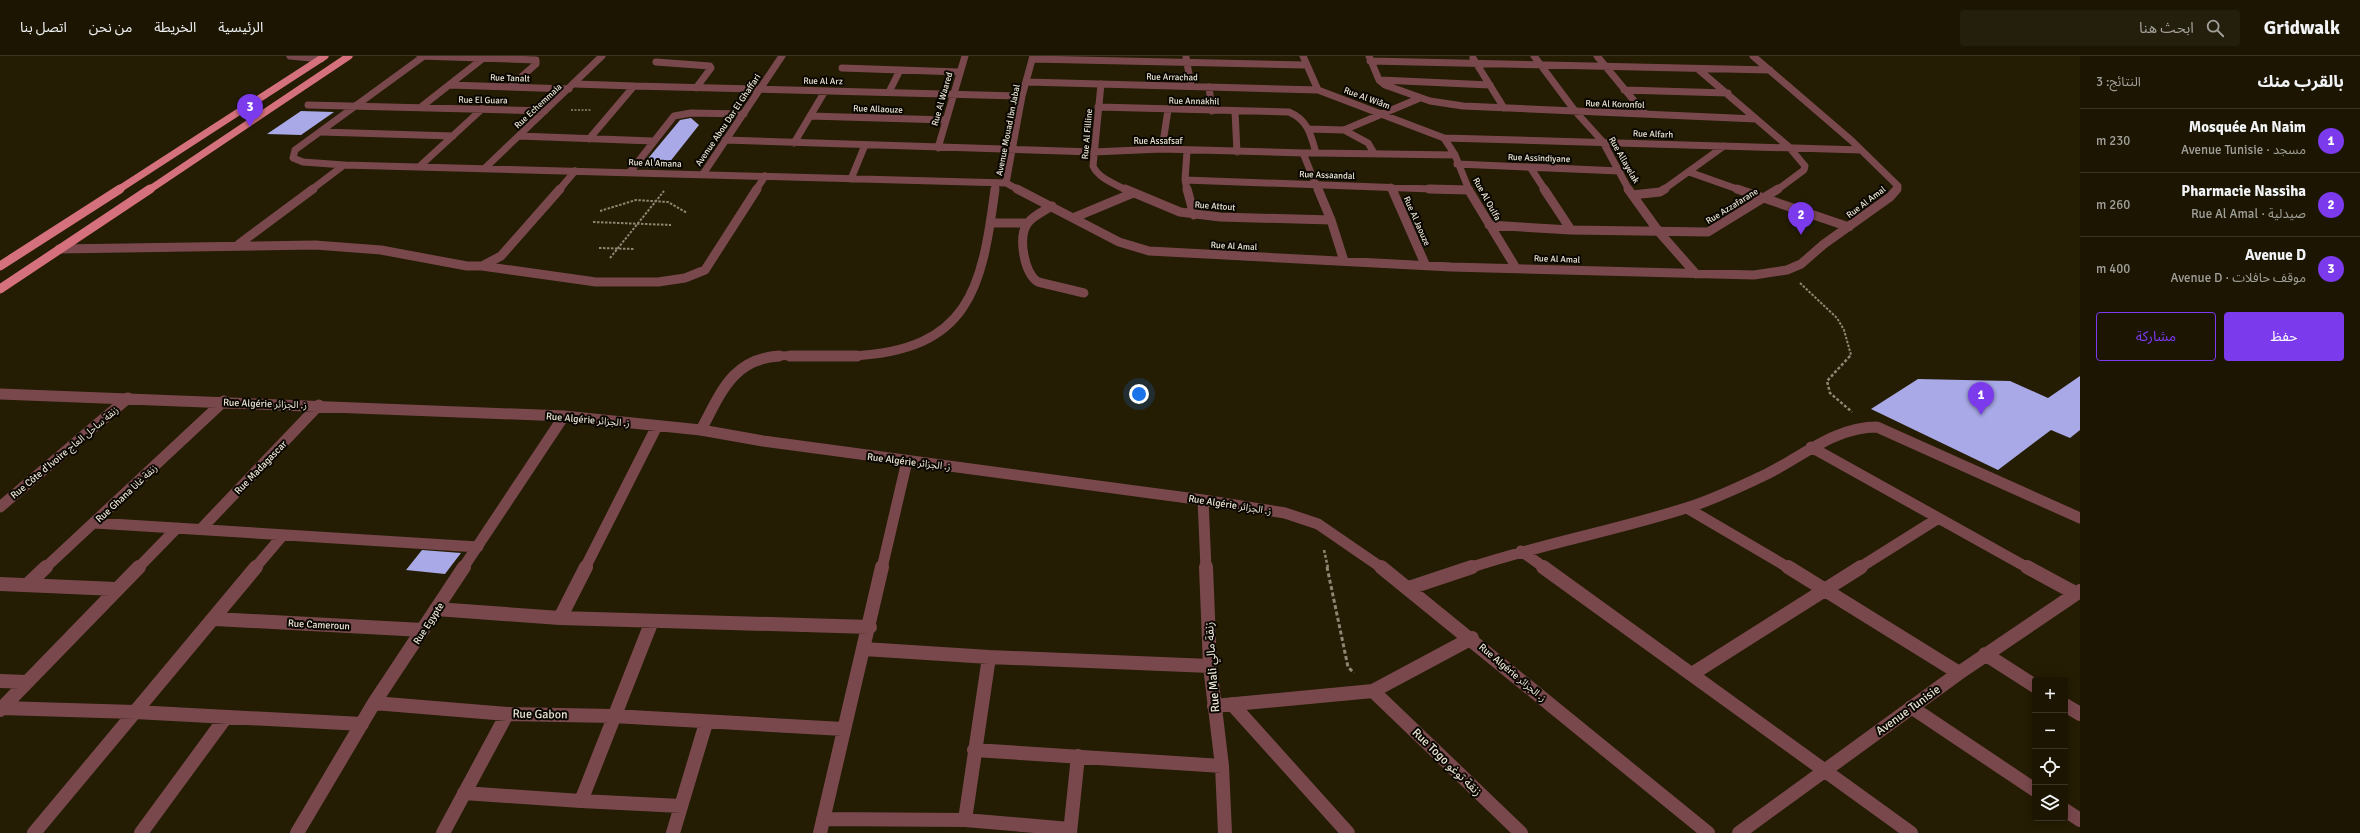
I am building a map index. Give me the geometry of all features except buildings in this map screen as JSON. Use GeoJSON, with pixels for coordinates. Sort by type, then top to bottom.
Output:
{"type":"FeatureCollection","features":[{"type":"Feature","properties":{"kind":"main road"},"geometry":{"type":"LineString","coordinates":[[0,289],[349,56]]}},
{"type":"Feature","properties":{"kind":"main road"},"geometry":{"type":"LineString","coordinates":[[0,266],[323,57]]}},
{"type":"Feature","properties":{"kind":"street"},"geometry":{"type":"LineString","coordinates":[[290,56],[323,57]]}},
{"type":"Feature","properties":{"kind":"street"},"geometry":{"type":"LineString","coordinates":[[420,56],[485,57],[536,60],[536,64],[510,87]]}},
{"type":"Feature","properties":{"kind":"street"},"geometry":{"type":"LineString","coordinates":[[321,132],[424,56]]}},
{"type":"Feature","properties":{"kind":"street","name":"Rue Echemmaia"},"geometry":{"type":"LineString","coordinates":[[485,168],[575,84],[602,56]]}},
{"type":"Feature","properties":{"kind":"street"},"geometry":{"type":"LineString","coordinates":[[650,70],[662,56]]}},
{"type":"Feature","properties":{"kind":"street","name":"Avenue Abou Dar El Ghaffari"},"geometry":{"type":"LineString","coordinates":[[703,174],[782,56]]}},
{"type":"Feature","properties":{"kind":"street","name":"Rue Al Waared"},"geometry":{"type":"LineString","coordinates":[[938,148],[952,94],[965,56]]}},
{"type":"Feature","properties":{"kind":"street"},"geometry":{"type":"LineString","coordinates":[[1239,56],[1240,63]]}},
{"type":"Feature","properties":{"kind":"street"},"geometry":{"type":"LineString","coordinates":[[1303,56],[1305,65],[1318,90]]}},
{"type":"Feature","properties":{"kind":"street"},"geometry":{"type":"LineString","coordinates":[[1472,56],[1504,108]]}},
{"type":"Feature","properties":{"kind":"street","name":"Rue Allayelak"},"geometry":{"type":"LineString","coordinates":[[1534,56],[1575,111],[1603,142],[1632,195],[1659,232],[1696,274]]}},
{"type":"Feature","properties":{"kind":"street"},"geometry":{"type":"LineString","coordinates":[[1597,56],[1645,114]]}},
{"type":"Feature","properties":{"kind":"street","name":"Rue Al Amal"},"geometry":{"type":"LineString","coordinates":[[1006,183],[1119,242],[1149,251],[1344,261],[1696,274],[1754,275],[1787,270],[1809,259],[1824,244],[1890,197],[1897,191],[1898,186],[1861,150],[1753,56]]}},
{"type":"Feature","properties":{"kind":"street","name":"Rue El Guara"},"geometry":{"type":"LineString","coordinates":[[421,108],[485,57]]}},
{"type":"Feature","properties":{"kind":"street"},"geometry":{"type":"LineString","coordinates":[[1033,58],[1187,59],[1240,63],[1305,65]]}},
{"type":"Feature","properties":{"kind":"street","name":"Avenue Mouad Ibn Jabal"},"geometry":{"type":"LineString","coordinates":[[1006,183],[1022,96],[1033,58]]}},
{"type":"Feature","properties":{"kind":"street"},"geometry":{"type":"LineString","coordinates":[[1490,85],[1380,80],[1369,58],[1605,67],[1770,70]]}},
{"type":"Feature","properties":{"kind":"street"},"geometry":{"type":"LineString","coordinates":[[1187,59],[1191,86]]}},
{"type":"Feature","properties":{"kind":"street"},"geometry":{"type":"LineString","coordinates":[[656,62],[710,66],[711,68],[696,88]]}},
{"type":"Feature","properties":{"kind":"street"},"geometry":{"type":"LineString","coordinates":[[842,68],[959,72]]}},
{"type":"Feature","properties":{"kind":"street","name":"Rue Azzafarane"},"geometry":{"type":"LineString","coordinates":[[1489,225],[1571,230],[1659,232],[1714,231],[1764,199],[1805,168],[1789,148],[1728,93],[1698,69]]}},
{"type":"Feature","properties":{"kind":"street"},"geometry":{"type":"LineString","coordinates":[[889,92],[900,70]]}},
{"type":"Feature","properties":{"kind":"street","name":"Rue Al Koronfol"},"geometry":{"type":"LineString","coordinates":[[1380,80],[1390,87],[1439,103],[1504,108],[1756,119]]}},
{"type":"Feature","properties":{"kind":"street","name":"Rue Arrachad"},"geometry":{"type":"LineString","coordinates":[[1027,82],[1318,90]]}},
{"type":"Feature","properties":{"kind":"street","name":"Rue Al Arz"},"geometry":{"type":"LineString","coordinates":[[575,84],[1022,96]]}},
{"type":"Feature","properties":{"kind":"street","name":"Rue Al Filline"},"geometry":{"type":"LineString","coordinates":[[1101,84],[1093,152],[1093,169],[1106,179]]}},
{"type":"Feature","properties":{"kind":"street","name":"Rue Tanalt"},"geometry":{"type":"LineString","coordinates":[[450,85],[569,89]]}},
{"type":"Feature","properties":{"kind":"street"},"geometry":{"type":"LineString","coordinates":[[588,139],[634,86]]}},
{"type":"Feature","properties":{"kind":"street"},"geometry":{"type":"LineString","coordinates":[[1209,87],[1212,111]]}},
{"type":"Feature","properties":{"kind":"street","name":"Rue Al Wiâm"},"geometry":{"type":"LineString","coordinates":[[1318,90],[1444,138]]}},
{"type":"Feature","properties":{"kind":"street"},"geometry":{"type":"LineString","coordinates":[[1624,90],[1728,93]]}},
{"type":"Feature","properties":{"kind":"street"},"geometry":{"type":"LineString","coordinates":[[794,143],[825,91]]}},
{"type":"Feature","properties":{"kind":"street"},"geometry":{"type":"LineString","coordinates":[[1420,98],[1344,130],[1308,129],[1316,153],[1374,153],[1455,156]]}},
{"type":"Feature","properties":{"kind":"street","name":"Rue El Guara"},"geometry":{"type":"LineString","coordinates":[[308,105],[546,110]]}},
{"type":"Feature","properties":{"kind":"street","name":"Rue Annakhil"},"geometry":{"type":"LineString","coordinates":[[1098,107],[1289,112],[1302,117],[1308,129]]}},
{"type":"Feature","properties":{"kind":"street"},"geometry":{"type":"LineString","coordinates":[[420,166],[482,109]]}},
{"type":"Feature","properties":{"kind":"street"},"geometry":{"type":"LineString","coordinates":[[1162,149],[1168,110]]}},
{"type":"Feature","properties":{"kind":"street"},"geometry":{"type":"LineString","coordinates":[[1235,111],[1237,152]]}},
{"type":"Feature","properties":{"kind":"street"},"geometry":{"type":"LineString","coordinates":[[630,172],[670,119],[678,115],[691,113],[744,114]]}},
{"type":"Feature","properties":{"kind":"street","name":"Rue Allaouze"},"geometry":{"type":"LineString","coordinates":[[810,116],[946,120]]}},
{"type":"Feature","properties":{"kind":"street"},"geometry":{"type":"LineString","coordinates":[[1344,130],[1368,143],[1374,153]]}},
{"type":"Feature","properties":{"kind":"street"},"geometry":{"type":"LineString","coordinates":[[321,132],[453,136]]}},
{"type":"Feature","properties":{"kind":"street","name":"Rue Al Amana"},"geometry":{"type":"LineString","coordinates":[[321,132],[292,154],[292,158],[302,162],[344,165],[1006,183]]}},
{"type":"Feature","properties":{"kind":"street"},"geometry":{"type":"LineString","coordinates":[[520,136],[653,141]]}},
{"type":"Feature","properties":{"kind":"street","name":"Rue Alfarh"},"geometry":{"type":"LineString","coordinates":[[1444,138],[1861,150]]}},
{"type":"Feature","properties":{"kind":"street","name":"Rue Al Oulfa"},"geometry":{"type":"LineString","coordinates":[[1444,138],[1455,156],[1469,190],[1516,268]]}},
{"type":"Feature","properties":{"kind":"street"},"geometry":{"type":"LineString","coordinates":[[725,140],[1012,150]]}},
{"type":"Feature","properties":{"kind":"street"},"geometry":{"type":"LineString","coordinates":[[851,179],[865,145]]}},
{"type":"Feature","properties":{"kind":"street"},"geometry":{"type":"LineString","coordinates":[[1632,195],[1660,192],[1724,146]]}},
{"type":"Feature","properties":{"kind":"street","name":"Rue Assafsaf"},"geometry":{"type":"LineString","coordinates":[[1012,150],[1093,152],[1162,149],[1187,151],[1316,153]]}},
{"type":"Feature","properties":{"kind":"street"},"geometry":{"type":"LineString","coordinates":[[1187,151],[1185,180],[1194,215]]}},
{"type":"Feature","properties":{"kind":"street"},"geometry":{"type":"LineString","coordinates":[[1303,153],[1331,220],[1344,261]]}},
{"type":"Feature","properties":{"kind":"street","name":"Rue Assindiyane"},"geometry":{"type":"LineString","coordinates":[[1457,164],[1620,171]]}},
{"type":"Feature","properties":{"kind":"street"},"geometry":{"type":"LineString","coordinates":[[239,244],[344,165]]}},
{"type":"Feature","properties":{"kind":"street"},"geometry":{"type":"LineString","coordinates":[[1530,167],[1571,230]]}},
{"type":"Feature","properties":{"kind":"street"},"geometry":{"type":"LineString","coordinates":[[482,266],[501,256],[575,171]]}},
{"type":"Feature","properties":{"kind":"street"},"geometry":{"type":"LineString","coordinates":[[1689,172],[1849,227]]}},
{"type":"Feature","properties":{"kind":"street"},"geometry":{"type":"LineString","coordinates":[[59,249],[239,244],[315,245],[374,249],[467,266],[482,266],[531,276],[616,282],[673,282],[693,277],[705,270],[765,176]]}},
{"type":"Feature","properties":{"kind":"street","name":"Rue Attout"},"geometry":{"type":"LineString","coordinates":[[1106,179],[1165,207],[1194,215],[1331,220]]}},
{"type":"Feature","properties":{"kind":"street","name":"Rue Assaandal"},"geometry":{"type":"LineString","coordinates":[[1185,180],[1469,190]]}},
{"type":"Feature","properties":{"kind":"street"},"geometry":{"type":"LineString","coordinates":[[701,430],[734,375],[746,364],[758,359],[777,357],[844,357],[876,355],[908,348],[935,337],[954,322],[975,286],[991,223],[996,183]]}},
{"type":"Feature","properties":{"kind":"street","name":"Rue Al Jaouze"},"geometry":{"type":"LineString","coordinates":[[1391,187],[1425,264]]}},
{"type":"Feature","properties":{"kind":"street"},"geometry":{"type":"LineString","coordinates":[[1073,218],[1134,193]]}},
{"type":"Feature","properties":{"kind":"street"},"geometry":{"type":"LineString","coordinates":[[1052,206],[1028,223],[1023,232],[1027,273],[1034,280],[1084,293]]}},
{"type":"Feature","properties":{"kind":"street"},"geometry":{"type":"LineString","coordinates":[[991,223],[1028,223]]}},
{"type":"Feature","properties":{"kind":"street","name":"Rue Algérie ز. الجزائر"},"geometry":{"type":"LineString","coordinates":[[0,394],[224,401],[564,416],[701,430],[763,441],[1203,500],[1285,513],[1318,524],[1344,540],[1408,588],[1472,638],[1708,833]]}},
{"type":"Feature","properties":{"kind":"street","name":"Rue Côte d'Ivoire زنقة ساحل العاج"},"geometry":{"type":"LineString","coordinates":[[0,507],[128,398]]}},
{"type":"Feature","properties":{"kind":"street","name":"Rue Ghana زنقة غانا"},"geometry":{"type":"LineString","coordinates":[[27,585],[224,401]]}},
{"type":"Feature","properties":{"kind":"street","name":"Rue Madagascar"},"geometry":{"type":"LineString","coordinates":[[201,529],[319,405]]}},
{"type":"Feature","properties":{"kind":"street","name":"Rue Egypte"},"geometry":{"type":"LineString","coordinates":[[297,833],[374,703],[564,416]]}},
{"type":"Feature","properties":{"kind":"street"},"geometry":{"type":"LineString","coordinates":[[560,618],[657,426]]}},
{"type":"Feature","properties":{"kind":"street"},"geometry":{"type":"LineString","coordinates":[[1408,588],[1521,551],[1687,508],[1768,474],[1811,447],[1867,426],[1877,427],[2080,518]]}},
{"type":"Feature","properties":{"kind":"street"},"geometry":{"type":"LineString","coordinates":[[1811,447],[1937,519],[2078,592]]}},
{"type":"Feature","properties":{"kind":"street"},"geometry":{"type":"LineString","coordinates":[[907,461],[870,627],[843,729],[822,826],[965,820],[1070,831],[1078,756]]}},
{"type":"Feature","properties":{"kind":"street","name":"Rue Mali زنقة مالي"},"geometry":{"type":"LineString","coordinates":[[1203,500],[1210,666],[1222,766],[1225,833]]}},
{"type":"Feature","properties":{"kind":"street"},"geometry":{"type":"LineString","coordinates":[[1687,508],[1825,589],[1959,673]]}},
{"type":"Feature","properties":{"kind":"street"},"geometry":{"type":"LineString","coordinates":[[1692,674],[1937,519]]}},
{"type":"Feature","properties":{"kind":"street"},"geometry":{"type":"LineString","coordinates":[[95,523],[478,547]]}},
{"type":"Feature","properties":{"kind":"street"},"geometry":{"type":"LineString","coordinates":[[1,709],[116,589],[177,528]]}},
{"type":"Feature","properties":{"kind":"street"},"geometry":{"type":"LineString","coordinates":[[34,833],[215,619],[283,535]]}},
{"type":"Feature","properties":{"kind":"street"},"geometry":{"type":"LineString","coordinates":[[1521,551],[1692,674],[1823,771],[1911,833]]}},
{"type":"Feature","properties":{"kind":"street"},"geometry":{"type":"LineString","coordinates":[[0,584],[116,589]]}},
{"type":"Feature","properties":{"kind":"street","name":"Avenue Tunisie"},"geometry":{"type":"LineString","coordinates":[[1739,833],[1985,654],[2078,592]]}},
{"type":"Feature","properties":{"kind":"street"},"geometry":{"type":"LineString","coordinates":[[436,609],[560,618],[870,627]]}},
{"type":"Feature","properties":{"kind":"street","name":"Rue Cameroun"},"geometry":{"type":"LineString","coordinates":[[215,619],[423,630]]}},
{"type":"Feature","properties":{"kind":"street"},"geometry":{"type":"LineString","coordinates":[[581,801],[652,621]]}},
{"type":"Feature","properties":{"kind":"street"},"geometry":{"type":"LineString","coordinates":[[1214,706],[1372,691],[1472,638]]}},
{"type":"Feature","properties":{"kind":"street"},"geometry":{"type":"LineString","coordinates":[[864,649],[989,657],[1210,666]]}},
{"type":"Feature","properties":{"kind":"street"},"geometry":{"type":"LineString","coordinates":[[1985,654],[2032,684]]}},
{"type":"Feature","properties":{"kind":"street"},"geometry":{"type":"LineString","coordinates":[[965,820],[974,750],[989,657]]}},
{"type":"Feature","properties":{"kind":"street"},"geometry":{"type":"LineString","coordinates":[[0,682],[27,682]]}},
{"type":"Feature","properties":{"kind":"street","name":"Rue Togo زنقة توغو"},"geometry":{"type":"LineString","coordinates":[[1372,691],[1521,833]]}},
{"type":"Feature","properties":{"kind":"street","name":"Rue Gabon"},"geometry":{"type":"LineString","coordinates":[[374,703],[507,714],[614,716],[706,723],[843,729]]}},
{"type":"Feature","properties":{"kind":"street"},"geometry":{"type":"LineString","coordinates":[[1232,704],[1348,833]]}},
{"type":"Feature","properties":{"kind":"street"},"geometry":{"type":"LineString","coordinates":[[1911,707],[2032,788]]}},
{"type":"Feature","properties":{"kind":"street"},"geometry":{"type":"LineString","coordinates":[[2068,707],[2080,714]]}},
{"type":"Feature","properties":{"kind":"street"},"geometry":{"type":"LineString","coordinates":[[1,709],[135,712],[362,724]]}},
{"type":"Feature","properties":{"kind":"street"},"geometry":{"type":"LineString","coordinates":[[443,833],[507,714]]}},
{"type":"Feature","properties":{"kind":"street"},"geometry":{"type":"LineString","coordinates":[[141,833],[226,717]]}},
{"type":"Feature","properties":{"kind":"street"},"geometry":{"type":"LineString","coordinates":[[673,833],[706,723]]}},
{"type":"Feature","properties":{"kind":"street"},"geometry":{"type":"LineString","coordinates":[[974,750],[1222,766]]}},
{"type":"Feature","properties":{"kind":"street"},"geometry":{"type":"LineString","coordinates":[[464,793],[681,806]]}},
{"type":"Feature","properties":{"kind":"street"},"geometry":{"type":"LineString","coordinates":[[2068,812],[2080,820]]}},
{"type":"Feature","properties":{"kind":"path"},"geometry":{"type":"LineString","coordinates":[[546,110],[613,111]]}},
{"type":"Feature","properties":{"kind":"path"},"geometry":{"type":"LineString","coordinates":[[610,258],[678,174]]}},
{"type":"Feature","properties":{"kind":"path"},"geometry":{"type":"LineString","coordinates":[[600,211],[636,200],[672,203],[687,213]]}},
{"type":"Feature","properties":{"kind":"path"},"geometry":{"type":"LineString","coordinates":[[593,222],[671,225]]}},
{"type":"Feature","properties":{"kind":"path"},"geometry":{"type":"LineString","coordinates":[[599,248],[634,249]]}},
{"type":"Feature","properties":{"kind":"path"},"geometry":{"type":"LineString","coordinates":[[1787,270],[1837,318],[1844,330],[1851,354],[1827,382],[1830,393],[1867,426]]}},
{"type":"Feature","properties":{"kind":"path"},"geometry":{"type":"LineString","coordinates":[[1318,524],[1348,667],[1372,691]]}},
{"type":"Feature","properties":{"kind":"place","name":"Avenue D"},"geometry":{"type":"Point","coordinates":[250,127]}},
{"type":"Feature","properties":{"kind":"place","name":"Pharmacie Nassiha"},"geometry":{"type":"Point","coordinates":[1801,235]}},
{"type":"Feature","properties":{"kind":"place","name":"Mosquée An Naim"},"geometry":{"type":"Point","coordinates":[1981,415]}}]}
